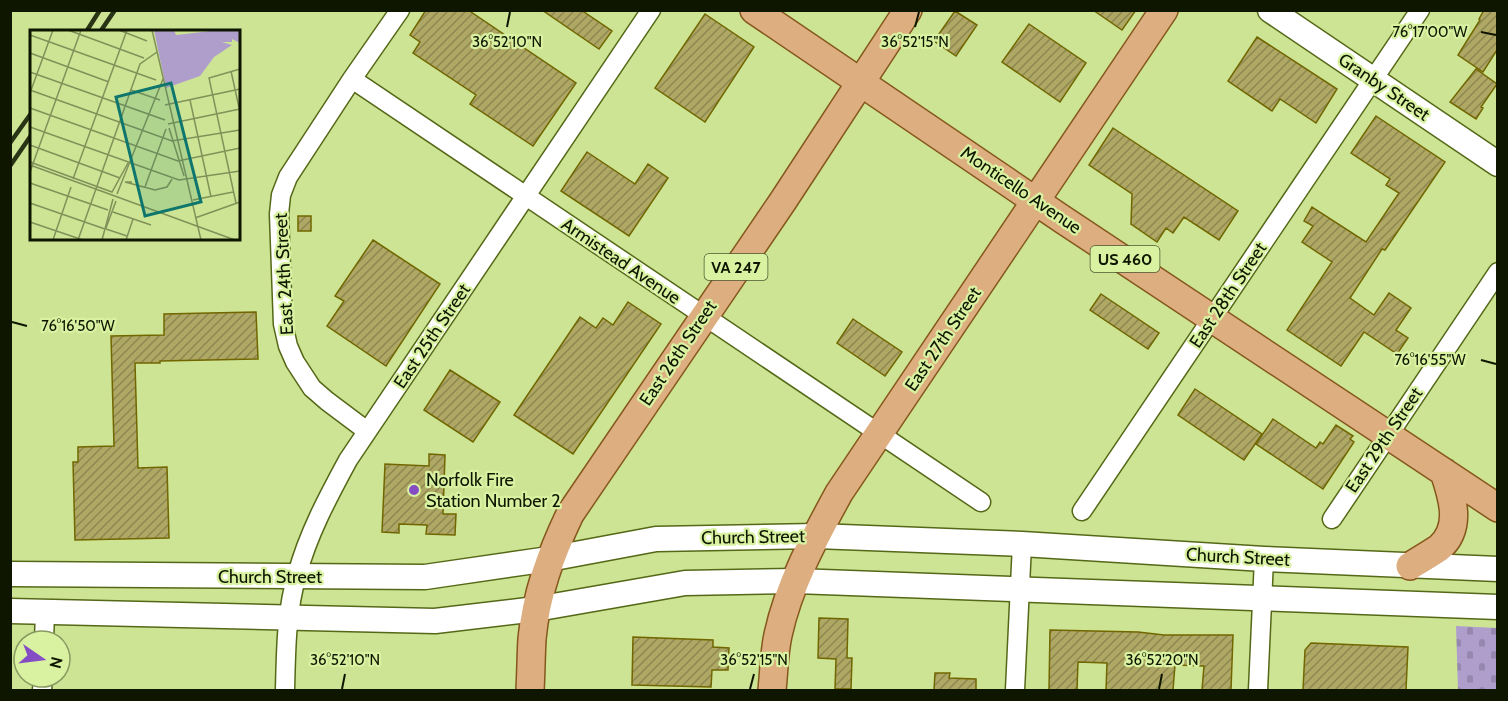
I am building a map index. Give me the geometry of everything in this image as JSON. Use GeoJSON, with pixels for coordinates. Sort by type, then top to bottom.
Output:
{"type":"FeatureCollection","features":[{"type":"Feature","properties":{"kind":"main road","name":"Monticello Avenue"},"geometry":{"type":"LineString","coordinates":[[754,10],[1497,508]]}},
{"type":"Feature","properties":{"kind":"main road","name":"East 26th Street"},"geometry":{"type":"LineString","coordinates":[[530,690],[536,609],[549,559],[570,514],[703,315],[783,201],[908,10]]}},
{"type":"Feature","properties":{"kind":"main road","name":"East 27th Street"},"geometry":{"type":"LineString","coordinates":[[772,690],[778,636],[786,608],[816,536],[840,493],[1164,10]]}},
{"type":"Feature","properties":{"kind":"main road","name":"Granby Street"},"geometry":{"type":"LineString","coordinates":[[1270,10],[1497,164]]}},
{"type":"Feature","properties":{"kind":"main road"},"geometry":{"type":"LineString","coordinates":[[1410,566],[1440,547],[1453,525],[1454,507],[1444,472]]}},
{"type":"Feature","properties":{"kind":"main road","name":"Church Street"},"geometry":{"type":"LineString","coordinates":[[10,574],[425,577],[549,559],[656,539],[816,536],[1022,544],[1264,559],[1497,569]]}},
{"type":"Feature","properties":{"kind":"main road"},"geometry":{"type":"LineString","coordinates":[[10,611],[435,621],[536,609],[685,583],[796,581],[1497,606]]}},
{"type":"Feature","properties":{"kind":"street","name":"East 24th Street"},"geometry":{"type":"LineString","coordinates":[[368,431],[327,401],[303,377],[288,346],[283,324],[279,214],[281,195],[288,177],[400,10]]}},
{"type":"Feature","properties":{"kind":"street","name":"East 25th Street"},"geometry":{"type":"LineString","coordinates":[[285,690],[289,618],[296,577],[325,504],[348,460],[651,10]]}},
{"type":"Feature","properties":{"kind":"street","name":"East 28th Street"},"geometry":{"type":"LineString","coordinates":[[1082,511],[1420,10]]}},
{"type":"Feature","properties":{"kind":"street","name":"Armistead Avenue"},"geometry":{"type":"LineString","coordinates":[[352,79],[981,502]]}},
{"type":"Feature","properties":{"kind":"street","name":"East 29th Street"},"geometry":{"type":"LineString","coordinates":[[1332,519],[1497,272]]}},
{"type":"Feature","properties":{"kind":"street"},"geometry":{"type":"LineString","coordinates":[[1015,690],[1022,544]]}},
{"type":"Feature","properties":{"kind":"street"},"geometry":{"type":"LineString","coordinates":[[1258,690],[1264,559]]}},
{"type":"Feature","properties":{"kind":"street"},"geometry":{"type":"LineString","coordinates":[[44,629],[45,612]]}},
{"type":"Feature","properties":{"kind":"green space"},"geometry":{"type":"Polygon","coordinates":[[[1456,626],[1497,628],[1497,690],[1458,690],[1456,626]]]}},
{"type":"Feature","properties":{"kind":"building"},"geometry":{"type":"Polygon","coordinates":[[[426,10],[468,10],[576,83],[533,146],[470,104],[476,95],[413,53],[420,42],[410,35],[426,10]]]}},
{"type":"Feature","properties":{"kind":"building"},"geometry":{"type":"Polygon","coordinates":[[[542,10],[581,10],[612,31],[599,49],[542,10]]]}},
{"type":"Feature","properties":{"kind":"building"},"geometry":{"type":"Polygon","coordinates":[[[1093,10],[1136,10],[1122,30],[1093,10]]]}},
{"type":"Feature","properties":{"kind":"building"},"geometry":{"type":"Polygon","coordinates":[[[1484,10],[1497,10],[1497,50],[1483,72],[1458,55],[1484,10]]]}},
{"type":"Feature","properties":{"kind":"building"},"geometry":{"type":"Polygon","coordinates":[[[955,11],[977,25],[956,56],[934,41],[955,11]]]}},
{"type":"Feature","properties":{"kind":"building"},"geometry":{"type":"Polygon","coordinates":[[[705,14],[754,47],[705,122],[655,88],[705,14]]]}},
{"type":"Feature","properties":{"kind":"building"},"geometry":{"type":"Polygon","coordinates":[[[1029,24],[1086,63],[1060,102],[1002,62],[1029,24]]]}},
{"type":"Feature","properties":{"kind":"building"},"geometry":{"type":"Polygon","coordinates":[[[1257,37],[1337,89],[1316,123],[1280,99],[1272,111],[1228,81],[1257,37]]]}},
{"type":"Feature","properties":{"kind":"building"},"geometry":{"type":"Polygon","coordinates":[[[1476,69],[1497,84],[1481,107],[1483,108],[1476,119],[1450,102],[1476,69]]]}},
{"type":"Feature","properties":{"kind":"building"},"geometry":{"type":"Polygon","coordinates":[[[1376,116],[1445,162],[1385,250],[1382,249],[1350,298],[1374,315],[1389,293],[1411,308],[1396,330],[1408,338],[1397,354],[1364,332],[1341,366],[1287,330],[1332,262],[1302,242],[1313,226],[1304,221],[1312,207],[1366,242],[1399,193],[1386,185],[1390,179],[1351,153],[1376,116]]]}},
{"type":"Feature","properties":{"kind":"building"},"geometry":{"type":"Polygon","coordinates":[[[1113,128],[1238,211],[1219,240],[1184,217],[1173,233],[1166,228],[1157,242],[1131,224],[1132,194],[1089,165],[1113,128]]]}},
{"type":"Feature","properties":{"kind":"building"},"geometry":{"type":"Polygon","coordinates":[[[587,152],[635,184],[648,164],[668,178],[629,236],[561,191],[587,152]]]}},
{"type":"Feature","properties":{"kind":"building"},"geometry":{"type":"Polygon","coordinates":[[[298,216],[311,216],[311,231],[298,231],[298,216]]]}},
{"type":"Feature","properties":{"kind":"building"},"geometry":{"type":"Polygon","coordinates":[[[373,240],[440,284],[386,366],[327,326],[344,301],[335,296],[373,240]]]}},
{"type":"Feature","properties":{"kind":"building"},"geometry":{"type":"Polygon","coordinates":[[[1101,294],[1159,333],[1148,349],[1090,310],[1101,294]]]}},
{"type":"Feature","properties":{"kind":"building"},"geometry":{"type":"Polygon","coordinates":[[[628,302],[661,324],[573,454],[514,415],[580,317],[596,328],[603,318],[613,325],[628,302]]]}},
{"type":"Feature","properties":{"kind":"building"},"geometry":{"type":"Polygon","coordinates":[[[256,312],[258,359],[135,363],[138,468],[167,467],[169,538],[75,540],[73,462],[78,462],[78,447],[114,446],[111,336],[164,335],[164,314],[256,312]]]}},
{"type":"Feature","properties":{"kind":"building"},"geometry":{"type":"Polygon","coordinates":[[[853,319],[902,352],[885,376],[837,343],[853,319]]]}},
{"type":"Feature","properties":{"kind":"building"},"geometry":{"type":"Polygon","coordinates":[[[450,370],[500,402],[473,442],[424,410],[450,370]]]}},
{"type":"Feature","properties":{"kind":"building"},"geometry":{"type":"Polygon","coordinates":[[[1195,389],[1262,434],[1244,460],[1178,415],[1195,389]]]}},
{"type":"Feature","properties":{"kind":"building"},"geometry":{"type":"Polygon","coordinates":[[[1273,419],[1316,448],[1320,442],[1323,444],[1336,425],[1353,436],[1350,439],[1354,442],[1323,489],[1256,444],[1273,419]]]}},
{"type":"Feature","properties":{"kind":"building","name":"Norfolk Fire Station Number 2"},"geometry":{"type":"Polygon","coordinates":[[[429,454],[445,455],[443,514],[456,514],[455,535],[426,534],[427,525],[399,524],[399,533],[382,532],[385,464],[429,466],[429,454]]]}},
{"type":"Feature","properties":{"kind":"building"},"geometry":{"type":"Polygon","coordinates":[[[819,618],[848,619],[847,658],[852,658],[851,689],[835,689],[836,659],[818,658],[819,618]]]}},
{"type":"Feature","properties":{"kind":"building"},"geometry":{"type":"Polygon","coordinates":[[[1050,630],[1138,632],[1164,635],[1233,635],[1231,690],[1202,690],[1204,666],[1175,665],[1173,690],[1106,690],[1107,663],[1078,662],[1077,690],[1049,690],[1050,630]]]}},
{"type":"Feature","properties":{"kind":"building"},"geometry":{"type":"Polygon","coordinates":[[[633,637],[713,640],[713,647],[729,648],[728,670],[712,670],[711,687],[632,685],[633,637]]]}},
{"type":"Feature","properties":{"kind":"building"},"geometry":{"type":"Polygon","coordinates":[[[1311,643],[1408,647],[1406,690],[1303,690],[1305,650],[1311,643]]]}},
{"type":"Feature","properties":{"kind":"building"},"geometry":{"type":"Polygon","coordinates":[[[935,673],[950,673],[949,678],[976,679],[976,690],[934,690],[935,673]]]}},
{"type":"Feature","properties":{"kind":"railway"},"geometry":{"type":"LineString","coordinates":[[87,30],[100,10]]}},
{"type":"Feature","properties":{"kind":"railway"},"geometry":{"type":"LineString","coordinates":[[101,30],[115,10]]}},
{"type":"Feature","properties":{"kind":"railway"},"geometry":{"type":"LineString","coordinates":[[10,143],[30,115]]}},
{"type":"Feature","properties":{"kind":"railway"},"geometry":{"type":"LineString","coordinates":[[10,166],[30,137]]}},
{"type":"Feature","properties":{"kind":"place","name":"Norfolk Fire Station Number 2"},"geometry":{"type":"Point","coordinates":[414,490]}}]}
